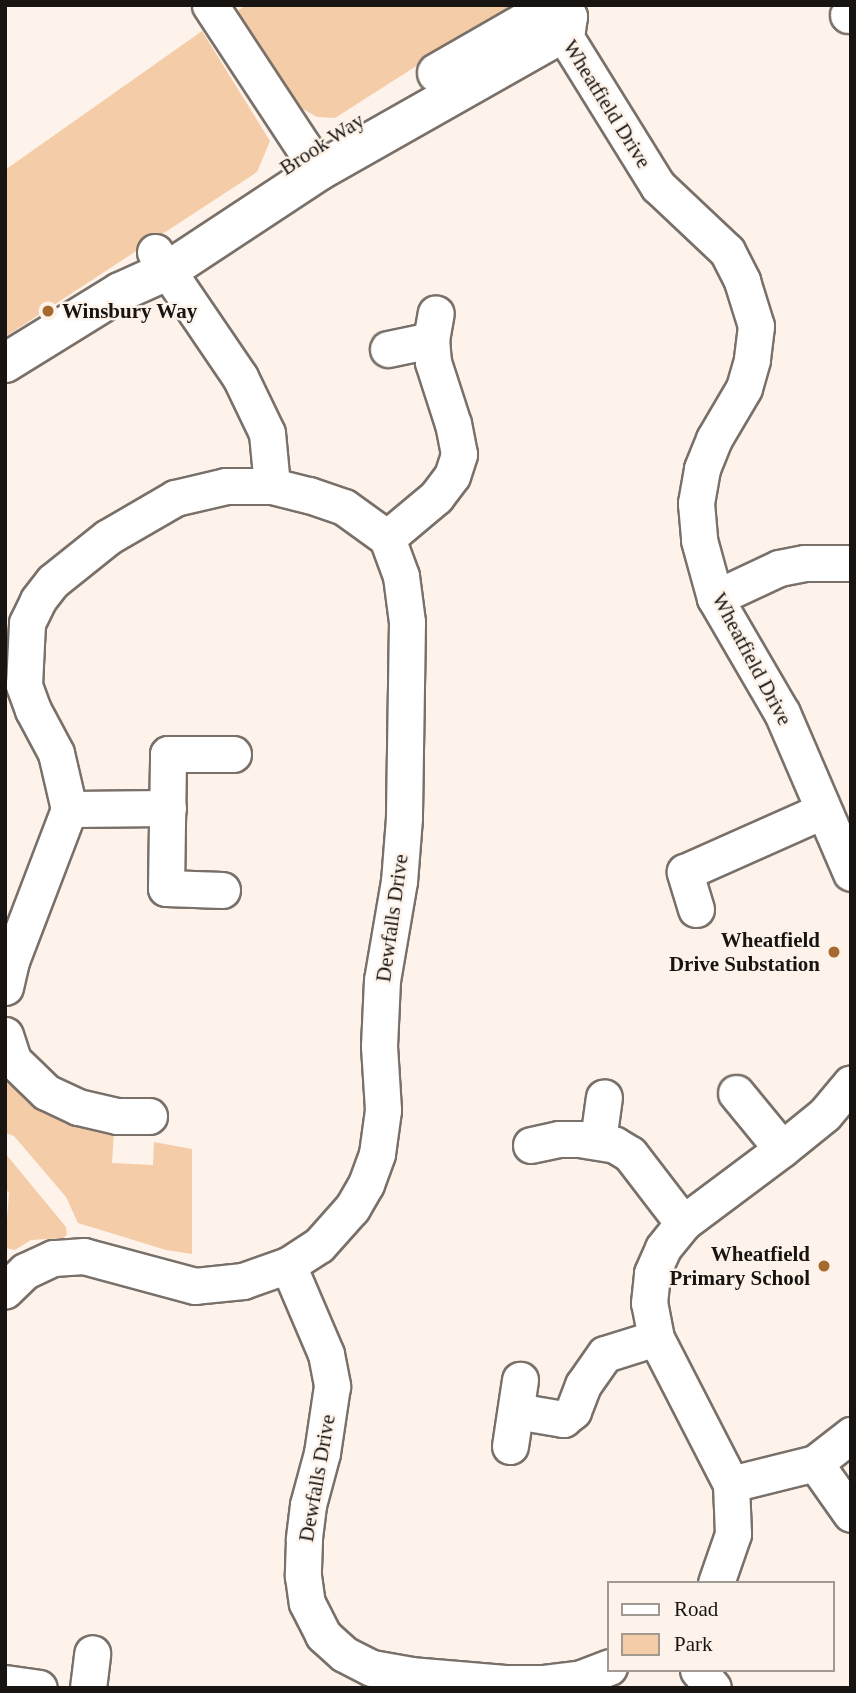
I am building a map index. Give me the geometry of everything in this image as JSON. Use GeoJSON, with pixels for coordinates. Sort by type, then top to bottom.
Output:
{"type":"FeatureCollection","features":[{"type":"Feature","properties":{"kind":"street"},"geometry":{"type":"LineString","coordinates":[[210,5],[313,161]]}},
{"type":"Feature","properties":{"kind":"street","name":"Brook Way"},"geometry":{"type":"LineString","coordinates":[[5,363],[120,292],[313,161],[559,18]]}},
{"type":"Feature","properties":{"kind":"street","name":"Wheatfield Drive"},"geometry":{"type":"LineString","coordinates":[[559,18],[658,186],[727,251],[742,281],[756,326],[752,360],[744,388],[706,459],[696,503],[699,540],[715,598],[782,713],[822,811],[847,852]]}},
{"type":"Feature","properties":{"kind":"street"},"geometry":{"type":"LineString","coordinates":[[162,261],[240,377],[267,432],[272,486]]}},
{"type":"Feature","properties":{"kind":"street"},"geometry":{"type":"LineString","coordinates":[[5,987],[11,961],[69,809],[56,753],[33,710],[24,685],[16,619],[53,581],[108,537],[175,498],[226,486],[272,486],[344,507],[387,538],[436,497],[452,476],[459,454],[453,424],[433,362],[434,326],[388,349]]}},
{"type":"Feature","properties":{"kind":"street","name":"Dewfalls Drive"},"geometry":{"type":"LineString","coordinates":[[5,1290],[25,1271],[53,1258],[84,1256],[195,1286],[243,1281],[288,1265],[319,1245],[352,1208],[366,1184],[379,1143],[383,1110],[379,1046],[382,980],[399,881],[404,818],[407,622],[401,576],[387,538]]}},
{"type":"Feature","properties":{"kind":"street"},"geometry":{"type":"LineString","coordinates":[[715,598],[779,568],[805,563],[851,563]]}},
{"type":"Feature","properties":{"kind":"street"},"geometry":{"type":"LineString","coordinates":[[222,890],[166,888],[168,754],[233,754]]}},
{"type":"Feature","properties":{"kind":"street"},"geometry":{"type":"LineString","coordinates":[[69,809],[167,808]]}},
{"type":"Feature","properties":{"kind":"street"},"geometry":{"type":"LineString","coordinates":[[696,909],[678,862],[822,811]]}},
{"type":"Feature","properties":{"kind":"street"},"geometry":{"type":"LineString","coordinates":[[8,1053],[46,1092],[78,1107],[117,1116],[149,1116]]}},
{"type":"Feature","properties":{"kind":"street"},"geometry":{"type":"LineString","coordinates":[[717,1581],[733,1534],[731,1484],[656,1338],[649,1303],[652,1273],[663,1248],[683,1223],[825,1114],[851,1083]]}},
{"type":"Feature","properties":{"kind":"street"},"geometry":{"type":"LineString","coordinates":[[736,1093],[782,1149]]}},
{"type":"Feature","properties":{"kind":"street"},"geometry":{"type":"LineString","coordinates":[[598,1140],[604,1097]]}},
{"type":"Feature","properties":{"kind":"street"},"geometry":{"type":"LineString","coordinates":[[531,1145],[559,1139],[598,1140],[630,1154],[683,1223]]}},
{"type":"Feature","properties":{"kind":"street","name":"Dewfalls Drive"},"geometry":{"type":"LineString","coordinates":[[288,1265],[326,1354],[332,1385],[322,1453],[308,1505],[304,1540],[303,1576],[307,1603],[323,1635],[368,1678],[439,1677],[542,1683],[581,1678],[608,1667]]}},
{"type":"Feature","properties":{"kind":"street"},"geometry":{"type":"LineString","coordinates":[[510,1446],[518,1396],[563,1419],[573,1410],[583,1385],[604,1354],[656,1338]]}},
{"type":"Feature","properties":{"kind":"street"},"geometry":{"type":"LineString","coordinates":[[731,1484],[815,1463],[851,1435]]}},
{"type":"Feature","properties":{"kind":"street"},"geometry":{"type":"LineString","coordinates":[[815,1463],[851,1514]]}},
{"type":"Feature","properties":{"kind":"street"},"geometry":{"type":"LineString","coordinates":[[88,1688],[92,1653]]}},
{"type":"Feature","properties":{"kind":"street"},"geometry":{"type":"LineString","coordinates":[[700,1672],[713,1688]]}},
{"type":"Feature","properties":{"kind":"street"},"geometry":{"type":"LineString","coordinates":[[5,1684],[39,1688]]}},
{"type":"Feature","properties":{"kind":"green space"},"geometry":{"type":"Polygon","coordinates":[[[247,5],[512,5],[335,118],[317,117],[294,104],[237,11],[247,5]]]}},
{"type":"Feature","properties":{"kind":"green space"},"geometry":{"type":"Polygon","coordinates":[[[202,31],[270,141],[257,172],[5,337],[5,170],[202,31]]]}},
{"type":"Feature","properties":{"kind":"green space"},"geometry":{"type":"Polygon","coordinates":[[[5,1082],[65,1120],[114,1131],[112,1163],[153,1165],[154,1142],[192,1149],[192,1254],[166,1250],[78,1223],[66,1197],[14,1136],[5,1133],[5,1082]]]}},
{"type":"Feature","properties":{"kind":"green space"},"geometry":{"type":"Polygon","coordinates":[[[5,1153],[66,1227],[67,1234],[64,1238],[31,1240],[15,1250],[5,1248],[9,1192],[5,1190],[5,1153]]]}},
{"type":"Feature","properties":{"kind":"place","name":"Winsbury Way"},"geometry":{"type":"Point","coordinates":[48,311]}},
{"type":"Feature","properties":{"kind":"place","name":"Wheatfield Drive Substation"},"geometry":{"type":"Point","coordinates":[834,952]}},
{"type":"Feature","properties":{"kind":"place","name":"Wheatfield Primary School"},"geometry":{"type":"Point","coordinates":[824,1266]}}]}
